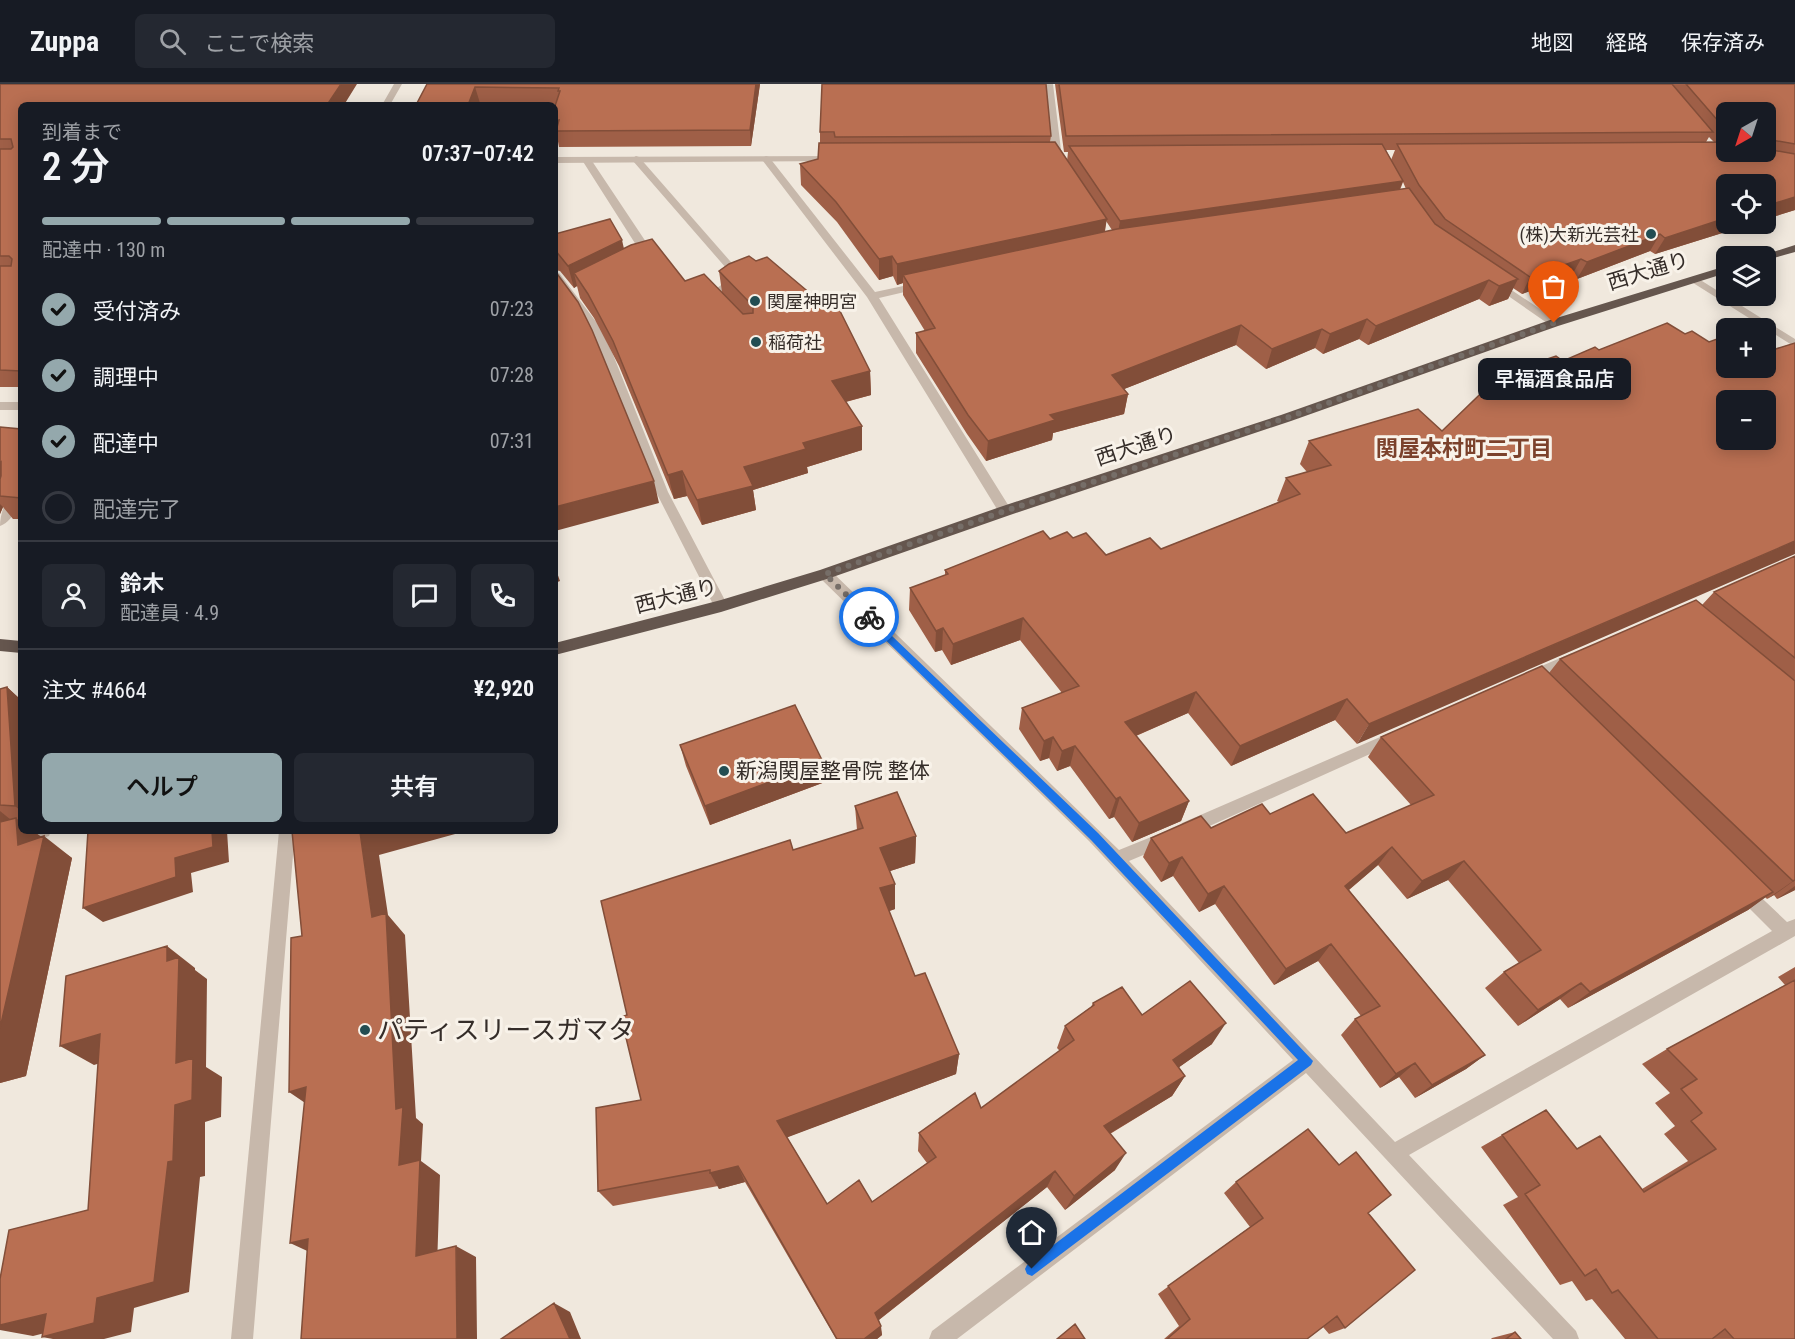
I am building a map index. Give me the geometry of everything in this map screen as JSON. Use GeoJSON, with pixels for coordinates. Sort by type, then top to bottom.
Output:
{"type":"FeatureCollection","features":[{"type":"Feature","properties":{"kind":"highway"},"geometry":{"type":"LineString","coordinates":[[1776,254],[1795,248]]}},
{"type":"Feature","properties":{"kind":"highway","name":"西大通り"},"geometry":{"type":"LineString","coordinates":[[558,648],[721,606],[825,574],[1005,511],[1286,418],[1554,323],[1716,272]]}},
{"type":"Feature","properties":{"kind":"highway"},"geometry":{"type":"LineString","coordinates":[[0,645],[18,647]]}},
{"type":"Feature","properties":{"kind":"street"},"geometry":{"type":"LineString","coordinates":[[388,102],[398,84]]}},
{"type":"Feature","properties":{"kind":"street"},"geometry":{"type":"LineString","coordinates":[[1048,84],[1058,156],[1067,175]]}},
{"type":"Feature","properties":{"kind":"street"},"geometry":{"type":"LineString","coordinates":[[1046,156],[1070,156]]}},
{"type":"Feature","properties":{"kind":"street"},"geometry":{"type":"LineString","coordinates":[[558,160],[848,158]]}},
{"type":"Feature","properties":{"kind":"street"},"geometry":{"type":"LineString","coordinates":[[636,159],[739,277],[713,295],[728,311]]}},
{"type":"Feature","properties":{"kind":"street"},"geometry":{"type":"LineString","coordinates":[[766,159],[872,296],[1005,511]]}},
{"type":"Feature","properties":{"kind":"street"},"geometry":{"type":"LineString","coordinates":[[587,160],[651,256],[641,261]]}},
{"type":"Feature","properties":{"kind":"street"},"geometry":{"type":"LineString","coordinates":[[558,278],[576,294],[606,352],[662,492],[721,606]]}},
{"type":"Feature","properties":{"kind":"street"},"geometry":{"type":"LineString","coordinates":[[1488,278],[1554,323]]}},
{"type":"Feature","properties":{"kind":"street"},"geometry":{"type":"LineString","coordinates":[[1694,279],[1795,344]]}},
{"type":"Feature","properties":{"kind":"street"},"geometry":{"type":"LineString","coordinates":[[872,296],[929,283]]}},
{"type":"Feature","properties":{"kind":"street"},"geometry":{"type":"LineString","coordinates":[[0,406],[18,406]]}},
{"type":"Feature","properties":{"kind":"street"},"geometry":{"type":"LineString","coordinates":[[0,521],[18,496]]}},
{"type":"Feature","properties":{"kind":"street"},"geometry":{"type":"LineString","coordinates":[[825,574],[1116,859],[1568,1339]]}},
{"type":"Feature","properties":{"kind":"street"},"geometry":{"type":"LineString","coordinates":[[1527,683],[1582,654]]}},
{"type":"Feature","properties":{"kind":"street"},"geometry":{"type":"LineString","coordinates":[[1116,859],[1409,731]]}},
{"type":"Feature","properties":{"kind":"street"},"geometry":{"type":"LineString","coordinates":[[0,841],[31,834]]}},
{"type":"Feature","properties":{"kind":"street"},"geometry":{"type":"LineString","coordinates":[[240,1339],[287,834]]}},
{"type":"Feature","properties":{"kind":"street"},"geometry":{"type":"LineString","coordinates":[[1394,1152],[1790,930],[1727,875]]}},
{"type":"Feature","properties":{"kind":"street"},"geometry":{"type":"LineString","coordinates":[[940,1339],[1307,1061]]}},
{"type":"Feature","properties":{"kind":"building"},"geometry":{"type":"Polygon","coordinates":[[[0,84],[341,84],[329,102],[18,102],[18,371],[0,370],[0,266],[11,266],[12,259],[9,256],[0,256],[0,149],[13,147],[11,139],[0,139],[0,84]]]}},
{"type":"Feature","properties":{"kind":"building"},"geometry":{"type":"Polygon","coordinates":[[[427,84],[756,84],[750,130],[558,131],[556,102],[559,88],[475,87],[469,102],[418,102],[427,84]]]}},
{"type":"Feature","properties":{"kind":"building"},"geometry":{"type":"Polygon","coordinates":[[[822,84],[1046,84],[1051,136],[835,137],[834,132],[820,132],[822,84]]]}},
{"type":"Feature","properties":{"kind":"building"},"geometry":{"type":"Polygon","coordinates":[[[1059,84],[1672,84],[1713,132],[1066,136],[1059,84]]]}},
{"type":"Feature","properties":{"kind":"building"},"geometry":{"type":"Polygon","coordinates":[[[1686,84],[1795,84],[1795,144],[1776,141],[1776,102],[1716,102],[1716,118],[1686,84]]]}},
{"type":"Feature","properties":{"kind":"building"},"geometry":{"type":"Polygon","coordinates":[[[1055,142],[1107,219],[897,264],[892,256],[879,259],[836,202],[800,164],[818,159],[819,143],[1055,142]]]}},
{"type":"Feature","properties":{"kind":"building"},"geometry":{"type":"Polygon","coordinates":[[[1716,142],[1716,162],[1776,162],[1776,151],[1795,154],[1795,197],[1776,203],[1776,174],[1716,174],[1716,221],[1665,238],[1660,234],[1587,262],[1581,259],[1530,277],[1445,219],[1419,185],[1397,144],[1716,142]]]}},
{"type":"Feature","properties":{"kind":"building"},"geometry":{"type":"Polygon","coordinates":[[[1382,144],[1403,181],[1120,221],[1069,146],[1382,144]]]}},
{"type":"Feature","properties":{"kind":"building"},"geometry":{"type":"Polygon","coordinates":[[[1409,188],[1435,224],[1518,279],[1499,286],[1489,280],[1376,326],[1367,319],[1330,334],[1322,329],[1272,349],[1241,325],[1112,375],[1128,394],[1050,415],[1055,420],[988,441],[968,415],[916,333],[935,328],[903,275],[1117,229],[1409,188]]]}},
{"type":"Feature","properties":{"kind":"building"},"geometry":{"type":"Polygon","coordinates":[[[610,219],[622,240],[568,266],[558,254],[558,233],[610,219]]]}},
{"type":"Feature","properties":{"kind":"building"},"geometry":{"type":"Polygon","coordinates":[[[652,239],[685,281],[704,274],[743,314],[753,313],[753,306],[719,271],[749,256],[756,261],[767,257],[818,300],[833,297],[870,371],[832,381],[862,426],[803,443],[806,449],[744,467],[753,486],[697,500],[682,471],[668,475],[613,341],[574,273],[631,245],[652,239]]]}},
{"type":"Feature","properties":{"kind":"building"},"geometry":{"type":"Polygon","coordinates":[[[558,275],[578,302],[592,330],[654,481],[558,506],[558,275]]]}},
{"type":"Feature","properties":{"kind":"building"},"geometry":{"type":"Polygon","coordinates":[[[1667,323],[1685,334],[1692,331],[1709,342],[1716,339],[1716,378],[1776,378],[1776,349],[1795,343],[1795,541],[1369,724],[1347,699],[1240,746],[1196,692],[1125,722],[1189,801],[1139,823],[1120,797],[1116,799],[1075,746],[1062,751],[1053,737],[1044,741],[1022,708],[1079,686],[1023,618],[953,644],[943,628],[936,631],[910,588],[948,574],[945,570],[1043,531],[1050,539],[1067,532],[1073,538],[1086,533],[1106,555],[1150,538],[1161,549],[1300,494],[1286,478],[1331,465],[1309,441],[1418,409],[1442,431],[1500,375],[1556,356],[1563,361],[1595,347],[1599,350],[1667,323]]]}},
{"type":"Feature","properties":{"kind":"building"},"geometry":{"type":"Polygon","coordinates":[[[0,427],[18,429],[18,498],[0,496],[0,427]]]}},
{"type":"Feature","properties":{"kind":"building"},"geometry":{"type":"Polygon","coordinates":[[[1795,556],[1795,658],[1714,592],[1795,556]]]}},
{"type":"Feature","properties":{"kind":"building"},"geometry":{"type":"Polygon","coordinates":[[[1696,600],[1795,681],[1795,880],[1793,881],[1560,659],[1696,600]]]}},
{"type":"Feature","properties":{"kind":"building"},"geometry":{"type":"Polygon","coordinates":[[[1542,666],[1773,892],[1590,992],[1581,983],[1538,1010],[1504,972],[1541,950],[1464,861],[1422,881],[1392,847],[1345,886],[1485,1055],[1432,1085],[1415,1063],[1396,1074],[1355,1019],[1380,1006],[1331,944],[1286,969],[1224,886],[1208,894],[1182,857],[1169,863],[1151,838],[1201,816],[1211,828],[1262,804],[1270,814],[1313,794],[1346,833],[1434,795],[1381,737],[1542,666]]]}},
{"type":"Feature","properties":{"kind":"building"},"geometry":{"type":"Polygon","coordinates":[[[7,687],[15,806],[0,805],[0,689],[7,687]]]}},
{"type":"Feature","properties":{"kind":"building"},"geometry":{"type":"Polygon","coordinates":[[[795,705],[823,762],[705,806],[680,745],[795,705]]]}},
{"type":"Feature","properties":{"kind":"building"},"geometry":{"type":"Polygon","coordinates":[[[897,792],[916,836],[880,848],[895,884],[880,888],[915,976],[925,973],[959,1054],[777,1121],[827,1204],[859,1180],[872,1202],[936,1157],[919,1133],[975,1093],[981,1108],[1074,1040],[1065,1026],[1094,1005],[1093,1003],[1122,987],[1142,1015],[1190,981],[1226,1023],[1173,1060],[1185,1076],[1104,1126],[1126,1153],[1074,1196],[1055,1171],[875,1313],[881,1326],[864,1339],[837,1339],[738,1166],[710,1173],[710,1170],[598,1191],[596,1108],[641,1100],[621,1017],[627,1015],[601,901],[790,840],[793,850],[863,828],[855,806],[897,792]]]}},
{"type":"Feature","properties":{"kind":"building"},"geometry":{"type":"Polygon","coordinates":[[[16,818],[18,845],[44,836],[0,1028],[0,822],[16,818]]]}},
{"type":"Feature","properties":{"kind":"building"},"geometry":{"type":"Polygon","coordinates":[[[88,834],[212,834],[213,847],[175,858],[176,877],[83,908],[88,834]]]}},
{"type":"Feature","properties":{"kind":"building"},"geometry":{"type":"Polygon","coordinates":[[[292,834],[360,834],[372,917],[386,913],[396,1109],[403,1107],[399,1165],[420,1160],[416,1256],[456,1246],[457,1339],[301,1339],[308,1239],[290,1243],[306,1087],[289,1092],[291,938],[302,936],[292,834]]]}},
{"type":"Feature","properties":{"kind":"building"},"geometry":{"type":"Polygon","coordinates":[[[167,946],[167,961],[179,957],[176,1063],[193,1058],[192,1100],[175,1105],[173,1161],[168,1162],[154,1282],[97,1298],[94,1323],[42,1337],[46,1314],[0,1325],[0,1279],[9,1230],[88,1210],[100,1034],[60,1046],[66,976],[167,946]]]}},
{"type":"Feature","properties":{"kind":"building"},"geometry":{"type":"Polygon","coordinates":[[[1795,980],[1795,1339],[1734,1339],[1725,1329],[1712,1339],[1658,1339],[1618,1290],[1612,1293],[1596,1269],[1585,1276],[1525,1194],[1540,1185],[1502,1135],[1546,1110],[1577,1149],[1600,1136],[1644,1192],[1716,1149],[1691,1121],[1702,1113],[1681,1089],[1697,1079],[1667,1049],[1795,980]]]}},
{"type":"Feature","properties":{"kind":"building"},"geometry":{"type":"Polygon","coordinates":[[[1308,1129],[1339,1165],[1356,1152],[1391,1195],[1368,1213],[1415,1270],[1345,1328],[1337,1316],[1307,1339],[1167,1339],[1190,1319],[1168,1286],[1263,1218],[1236,1182],[1308,1129]]]}},
{"type":"Feature","properties":{"kind":"building"},"geometry":{"type":"Polygon","coordinates":[[[554,1303],[570,1339],[501,1339],[554,1303]]]}},
{"type":"Feature","properties":{"kind":"building"},"geometry":{"type":"Polygon","coordinates":[[[1075,1324],[1085,1339],[1057,1339],[1075,1324]]]}},
{"type":"Feature","properties":{"kind":"building"},"geometry":{"type":"Polygon","coordinates":[[[1515,1332],[1521,1339],[1506,1339],[1515,1332]]]}},
{"type":"Feature","properties":{"kind":"way so far"},"geometry":{"type":"LineString","coordinates":[[869,617],[825,574],[1005,511],[1286,418],[1554,323]]}},
{"type":"Feature","properties":{"kind":"place","name":"(株)大新光芸社"},"geometry":{"type":"Point","coordinates":[1651,234]}},
{"type":"Feature","properties":{"kind":"place","name":"関屋神明宮"},"geometry":{"type":"Point","coordinates":[755,301]}},
{"type":"Feature","properties":{"kind":"place","name":"早福酒食品店"},"geometry":{"type":"Point","coordinates":[1554,323]}},
{"type":"Feature","properties":{"kind":"place","name":"稲荷社"},"geometry":{"type":"Point","coordinates":[756,342]}},
{"type":"Feature","properties":{"kind":"place","name":"新潟関屋整骨院 整体"},"geometry":{"type":"Point","coordinates":[724,771]}},
{"type":"Feature","properties":{"kind":"place","name":"パティスリースガマタ"},"geometry":{"type":"Point","coordinates":[365,1030]}},
{"type":"Feature","properties":{"kind":"district","name":"関屋本村町二丁目"},"geometry":{"type":"Point","coordinates":[1464,448]}},
{"type":"Feature","properties":{"kind":"route"},"geometry":{"type":"LineString","coordinates":[[869,617],[1095,836],[1307,1061],[1032,1269]]}}]}
